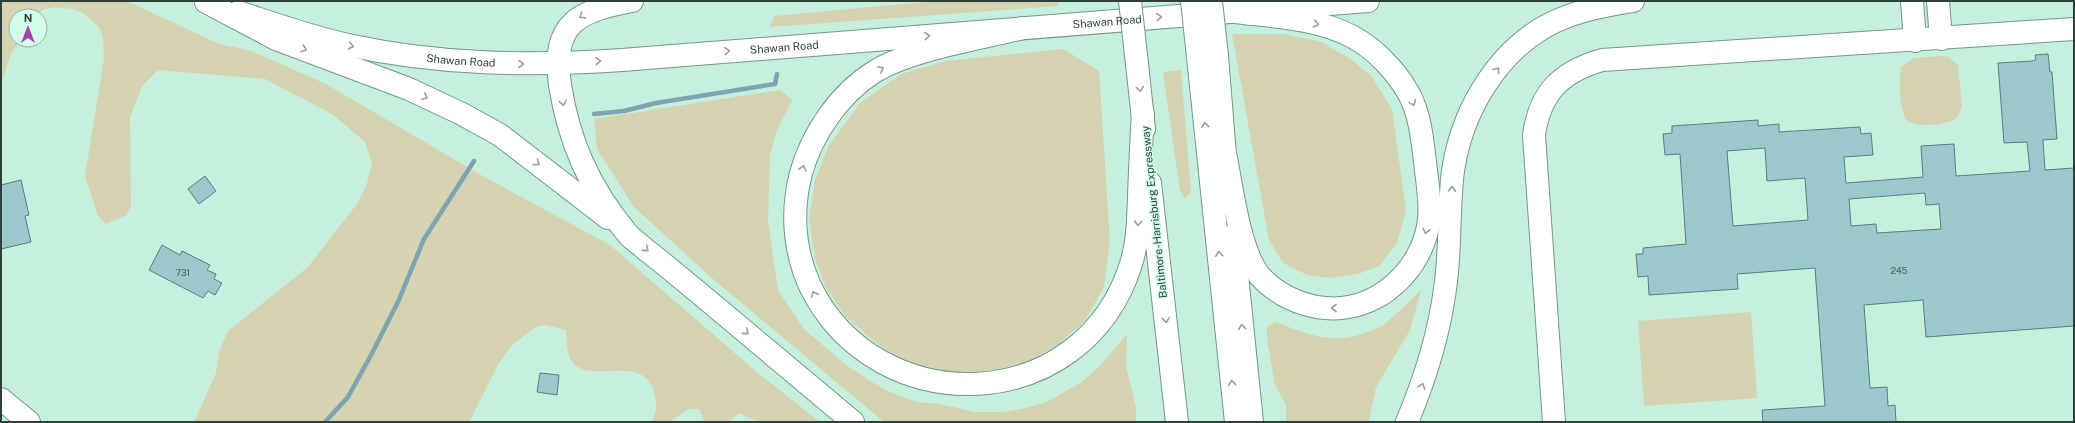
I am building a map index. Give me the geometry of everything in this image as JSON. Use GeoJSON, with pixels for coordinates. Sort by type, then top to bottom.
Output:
{"type":"FeatureCollection","features":[{"type":"Feature","properties":{"kind":"main road"},"geometry":{"type":"LineString","coordinates":[[205,1],[276,39],[409,89],[468,118],[506,140],[566,184],[853,422]]}},
{"type":"Feature","properties":{"kind":"main road","name":"Shawan Road"},"geometry":{"type":"LineString","coordinates":[[205,1],[301,33],[355,47],[456,61],[519,64],[559,64],[1368,1]]}},
{"type":"Feature","properties":{"kind":"main road"},"geometry":{"type":"LineString","coordinates":[[626,233],[590,180],[578,158],[567,122],[559,79],[559,64],[561,48],[569,26],[581,15],[599,8],[632,1]]}},
{"type":"Feature","properties":{"kind":"main road","name":"Baltimore-Harrisburg Expressway"},"geometry":{"type":"LineString","coordinates":[[1130,1],[1177,422]]}},
{"type":"Feature","properties":{"kind":"main road"},"geometry":{"type":"LineString","coordinates":[[1192,1],[1208,56],[1225,153],[1249,257],[1260,275],[1276,289],[1293,300],[1314,307],[1336,309],[1354,306],[1376,298],[1394,286],[1408,272],[1419,255],[1428,226],[1429,204],[1421,128],[1408,92],[1396,75],[1369,48],[1352,37],[1332,28],[1313,23],[1236,12]]}},
{"type":"Feature","properties":{"kind":"main road"},"geometry":{"type":"LineString","coordinates":[[1211,1],[1208,56],[1236,422]]}},
{"type":"Feature","properties":{"kind":"main road"},"geometry":{"type":"LineString","coordinates":[[1407,422],[1432,358],[1446,288],[1453,172],[1458,144],[1472,109],[1482,90],[1500,66],[1519,46],[1541,29],[1569,16],[1599,6],[1633,1]]}},
{"type":"Feature","properties":{"kind":"main road"},"geometry":{"type":"LineString","coordinates":[[1912,1],[1915,41]]}},
{"type":"Feature","properties":{"kind":"main road"},"geometry":{"type":"LineString","coordinates":[[1938,1],[1941,39]]}},
{"type":"Feature","properties":{"kind":"main road"},"geometry":{"type":"LineString","coordinates":[[1023,28],[926,52],[898,61],[874,72],[858,84],[840,102],[814,140],[805,161],[795,206],[795,232],[798,253],[805,275],[816,300],[831,322],[863,354],[883,367],[905,378],[945,388],[967,389],[990,387],[1032,375],[1074,351],[1094,331],[1112,308],[1124,285],[1131,263],[1137,242],[1143,114]]}},
{"type":"Feature","properties":{"kind":"main road"},"geometry":{"type":"LineString","coordinates":[[1554,422],[1534,135],[1537,118],[1543,101],[1567,75],[1580,67],[1602,60],[1915,41],[2074,29]]}},
{"type":"Feature","properties":{"kind":"main road"},"geometry":{"type":"LineString","coordinates":[[1225,153],[1252,422]]}},
{"type":"Feature","properties":{"kind":"main road"},"geometry":{"type":"LineString","coordinates":[[1,399],[29,422]]}},
{"type":"Feature","properties":{"kind":"shaded area"},"geometry":{"type":"Polygon","coordinates":[[[1,1],[127,1],[219,44],[252,51],[326,84],[479,174],[610,245],[759,374],[820,422],[759,422],[739,413],[729,422],[705,422],[699,409],[689,409],[669,422],[652,422],[656,410],[656,404],[654,392],[648,380],[640,374],[629,371],[592,371],[581,369],[573,363],[569,356],[566,330],[545,325],[535,327],[512,345],[499,363],[469,422],[194,422],[216,373],[219,352],[228,331],[308,267],[357,204],[367,184],[372,163],[365,142],[332,114],[265,79],[158,70],[142,86],[130,117],[131,206],[126,215],[106,224],[98,216],[85,176],[104,58],[103,37],[99,27],[83,13],[74,9],[53,7],[48,8],[8,8],[8,48],[15,48],[11,54],[1,83],[1,1]]]}},
{"type":"Feature","properties":{"kind":"shaded area"},"geometry":{"type":"Polygon","coordinates":[[[935,1],[1058,1],[1058,6],[770,27],[774,16],[935,1]]]}},
{"type":"Feature","properties":{"kind":"shaded area"},"geometry":{"type":"Polygon","coordinates":[[[1232,34],[1284,34],[1322,42],[1352,60],[1372,77],[1392,109],[1406,211],[1397,243],[1379,266],[1358,274],[1329,278],[1307,275],[1283,263],[1269,240],[1232,34]]]}},
{"type":"Feature","properties":{"kind":"shaded area"},"geometry":{"type":"Polygon","coordinates":[[[1063,49],[1099,71],[1110,242],[1104,287],[1086,319],[1059,344],[1025,363],[988,371],[958,372],[913,367],[881,347],[846,317],[826,288],[815,258],[809,220],[815,180],[829,145],[860,103],[901,74],[946,61],[1063,49]]]}},
{"type":"Feature","properties":{"kind":"shaded area"},"geometry":{"type":"Polygon","coordinates":[[[1941,56],[1948,57],[1958,65],[1962,107],[1957,117],[1947,122],[1932,125],[1912,123],[1905,117],[1901,104],[1901,67],[1914,58],[1941,56]]]}},
{"type":"Feature","properties":{"kind":"shaded area"},"geometry":{"type":"Polygon","coordinates":[[[1181,70],[1191,192],[1185,198],[1180,191],[1163,72],[1181,70]]]}},
{"type":"Feature","properties":{"kind":"shaded area"},"geometry":{"type":"Polygon","coordinates":[[[780,90],[792,100],[776,132],[770,155],[768,221],[778,290],[804,329],[846,365],[890,392],[917,402],[939,404],[976,412],[1003,412],[1047,402],[1082,382],[1099,367],[1127,334],[1126,366],[1136,408],[1136,422],[884,422],[713,279],[634,207],[597,149],[594,119],[780,90]]]}},
{"type":"Feature","properties":{"kind":"shaded area"},"geometry":{"type":"Polygon","coordinates":[[[1421,290],[1410,330],[1376,387],[1369,422],[1286,422],[1286,405],[1275,385],[1267,339],[1267,327],[1275,322],[1321,337],[1343,338],[1355,336],[1382,326],[1421,290]]]}},
{"type":"Feature","properties":{"kind":"shaded area"},"geometry":{"type":"Polygon","coordinates":[[[1751,312],[1757,398],[1644,406],[1638,321],[1751,312]]]}},
{"type":"Feature","properties":{"kind":"building"},"geometry":{"type":"Polygon","coordinates":[[[2048,54],[2050,72],[2052,72],[2057,139],[2043,140],[2045,170],[2074,168],[2074,326],[1926,337],[1923,300],[1864,305],[1870,388],[1887,387],[1888,406],[1895,405],[1896,422],[1763,422],[1762,410],[1825,406],[1815,268],[1737,274],[1738,289],[1649,295],[1648,276],[1638,277],[1636,254],[1643,254],[1643,248],[1686,244],[1680,154],[1665,155],[1663,134],[1672,133],[1672,126],[1758,120],[1758,126],[1779,124],[1779,132],[1860,127],[1861,134],[1871,133],[1873,155],[1844,157],[1846,183],[1923,177],[1921,146],[1954,144],[1956,176],[2030,171],[2027,142],[2004,143],[1998,63],[2033,61],[2036,59],[2035,55],[2048,54]],[[1765,148],[1727,151],[1733,226],[1808,220],[1805,178],[1767,181],[1765,148]],[[1925,193],[1849,199],[1851,226],[1876,224],[1877,233],[1941,229],[1939,204],[1926,205],[1925,193]]]}},
{"type":"Feature","properties":{"kind":"building"},"geometry":{"type":"Polygon","coordinates":[[[205,176],[216,191],[199,204],[188,189],[205,176]]]}},
{"type":"Feature","properties":{"kind":"building"},"geometry":{"type":"Polygon","coordinates":[[[21,180],[29,215],[25,216],[31,242],[1,249],[1,185],[21,180]]]}},
{"type":"Feature","properties":{"kind":"building"},"geometry":{"type":"Polygon","coordinates":[[[162,245],[180,255],[182,251],[210,265],[207,270],[216,274],[214,279],[222,283],[215,295],[208,291],[203,298],[149,270],[162,245]]]}},
{"type":"Feature","properties":{"kind":"building"},"geometry":{"type":"Polygon","coordinates":[[[540,373],[559,375],[557,395],[537,392],[540,373]]]}},
{"type":"Feature","properties":{"kind":"waterway"},"geometry":{"type":"LineString","coordinates":[[594,114],[624,111],[656,103],[775,84],[777,74]]}},
{"type":"Feature","properties":{"kind":"waterway"},"geometry":{"type":"LineString","coordinates":[[325,422],[348,397],[398,302],[424,239],[474,161]]}}]}
